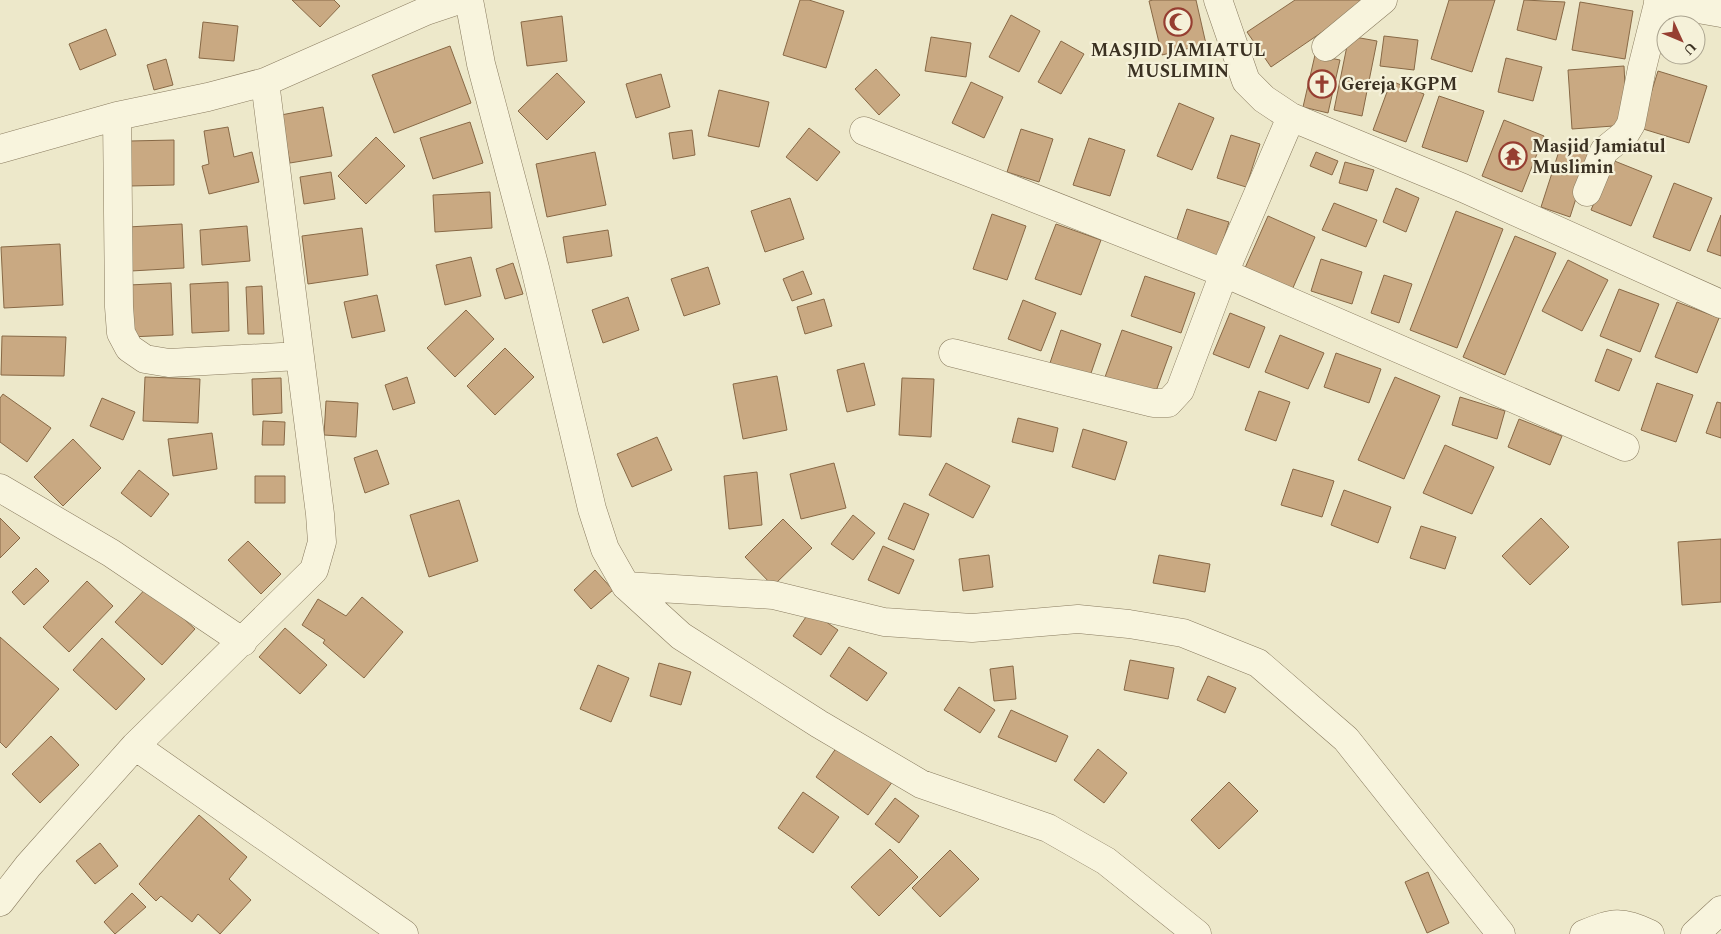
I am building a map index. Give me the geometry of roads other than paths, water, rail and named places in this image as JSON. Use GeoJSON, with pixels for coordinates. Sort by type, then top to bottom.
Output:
{"type":"FeatureCollection","features":[{"type":"Feature","properties":{"kind":"street"},"geometry":{"type":"LineString","coordinates":[[0,149],[116,116],[208,97],[265,82],[415,6],[459,0]]}},
{"type":"Feature","properties":{"kind":"street"},"geometry":{"type":"LineString","coordinates":[[469,0],[481,64],[535,268],[592,509],[605,549],[626,586],[681,636],[819,724],[921,784],[1048,828],[1106,860],[1197,934]]}},
{"type":"Feature","properties":{"kind":"street"},"geometry":{"type":"LineString","coordinates":[[1218,0],[1246,81],[1264,99],[1291,116],[1463,188],[1721,304]]}},
{"type":"Feature","properties":{"kind":"street"},"geometry":{"type":"LineString","coordinates":[[1326,47],[1383,0]]}},
{"type":"Feature","properties":{"kind":"street"},"geometry":{"type":"LineString","coordinates":[[1587,192],[1604,151],[1626,134],[1631,124],[1658,1],[1721,12]]}},
{"type":"Feature","properties":{"kind":"street"},"geometry":{"type":"LineString","coordinates":[[0,902],[28,866],[135,746],[243,642],[314,570],[322,542],[265,82]]}},
{"type":"Feature","properties":{"kind":"street"},"geometry":{"type":"LineString","coordinates":[[116,116],[119,307],[121,333],[129,348],[145,359],[169,363],[300,356]]}},
{"type":"Feature","properties":{"kind":"street"},"geometry":{"type":"LineString","coordinates":[[953,353],[1153,403],[1168,403],[1180,390],[1224,273],[1291,116]]}},
{"type":"Feature","properties":{"kind":"street"},"geometry":{"type":"LineString","coordinates":[[864,132],[1224,273],[1625,447]]}},
{"type":"Feature","properties":{"kind":"street"},"geometry":{"type":"LineString","coordinates":[[0,488],[111,553],[243,642]]}},
{"type":"Feature","properties":{"kind":"street"},"geometry":{"type":"LineString","coordinates":[[626,586],[773,595],[884,622],[972,628],[1078,619],[1129,624],[1192,636],[1258,663],[1346,739],[1501,934]]}},
{"type":"Feature","properties":{"kind":"street"},"geometry":{"type":"LineString","coordinates":[[135,746],[404,934]]}},
{"type":"Feature","properties":{"kind":"street"},"geometry":{"type":"LineString","coordinates":[[1695,934],[1721,910]]}},
{"type":"Feature","properties":{"kind":"street"},"geometry":{"type":"LineString","coordinates":[[1584,934],[1605,925],[1628,924],[1650,934]]}},
{"type":"Feature","properties":{"kind":"place","name":"MASJID JAMIATUL MUSLIMIN"},"geometry":{"type":"Point","coordinates":[1178,22]}},
{"type":"Feature","properties":{"kind":"place","name":"Gereja KGPM"},"geometry":{"type":"Point","coordinates":[1322,84]}},
{"type":"Feature","properties":{"kind":"place","name":"Masjid Jamiatul Muslimin"},"geometry":{"type":"Point","coordinates":[1513,156]}}]}
